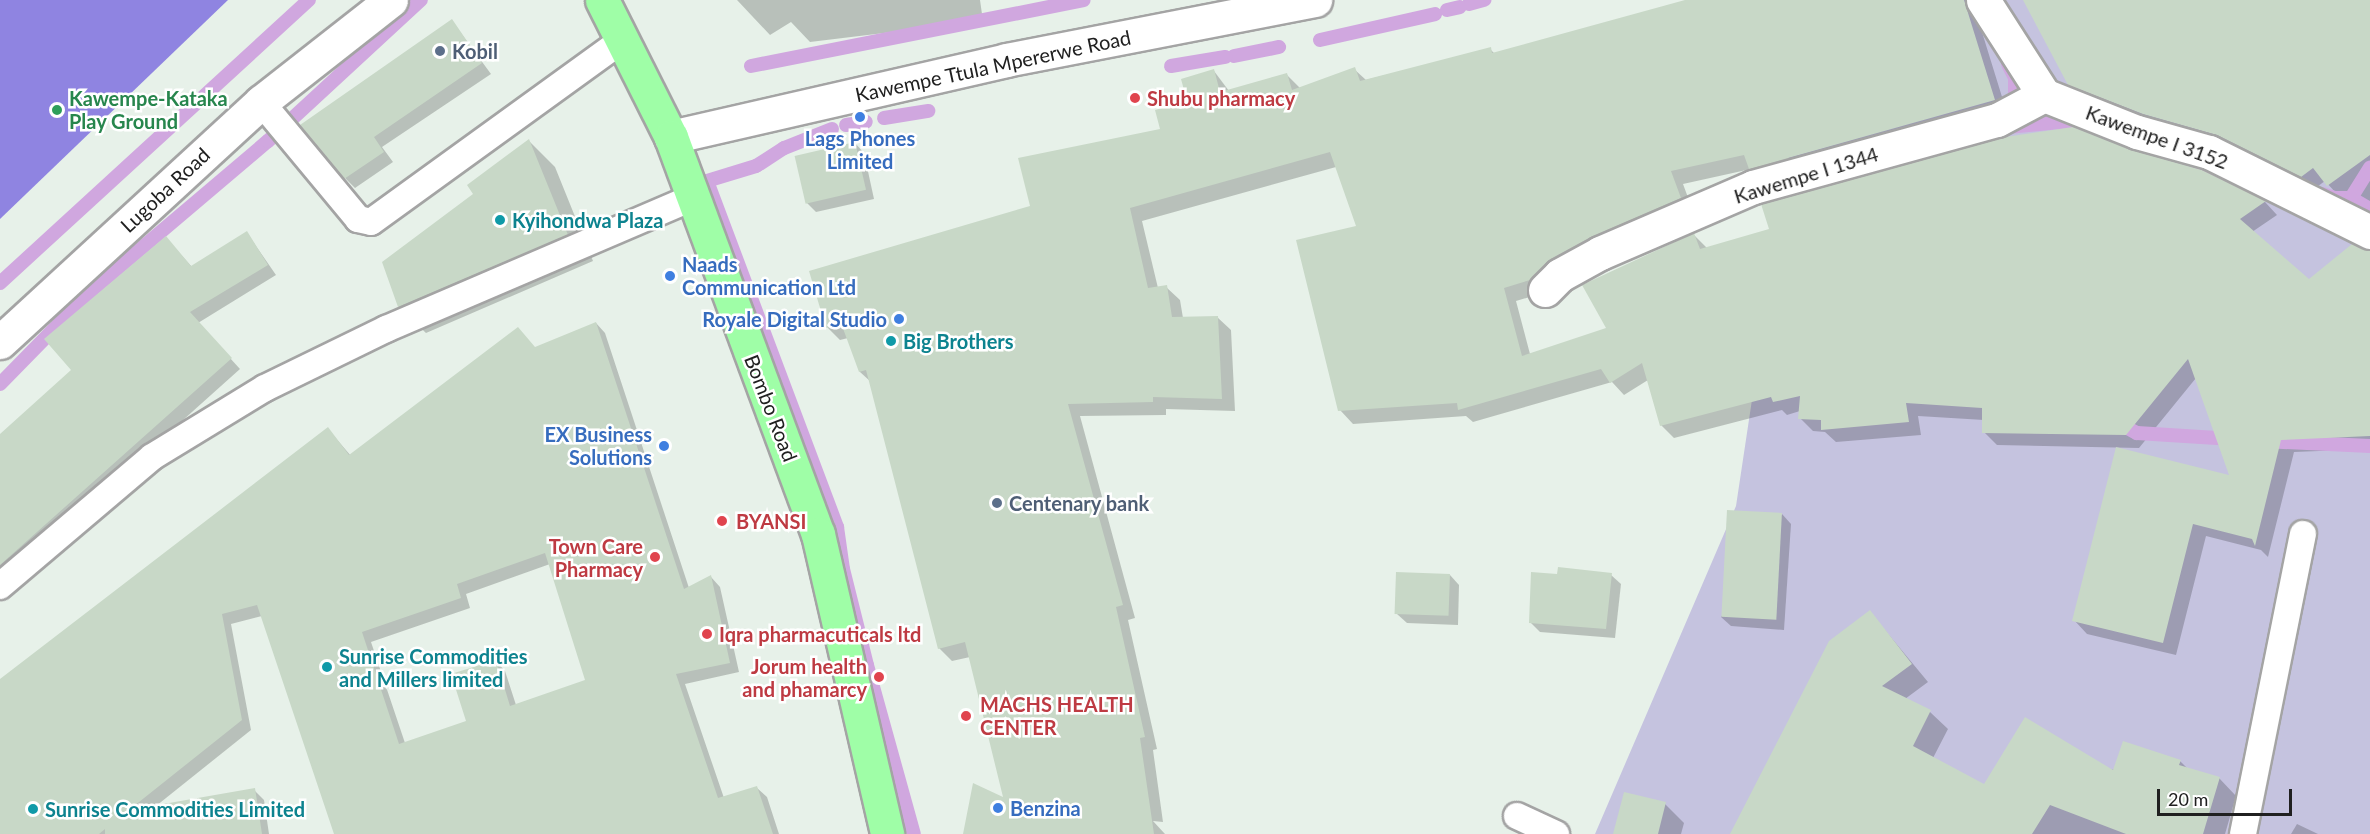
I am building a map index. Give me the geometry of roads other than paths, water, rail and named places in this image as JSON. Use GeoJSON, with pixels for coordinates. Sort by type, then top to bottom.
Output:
{"type":"FeatureCollection","features":[{"type":"Feature","properties":{"kind":"main road","name":"Bombo Road"},"geometry":{"type":"LineString","coordinates":[[602,0],[671,136],[818,534],[887,834]]}},
{"type":"Feature","properties":{"kind":"street","name":"Lugoba Road"},"geometry":{"type":"LineString","coordinates":[[0,342],[261,102],[391,0]]}},
{"type":"Feature","properties":{"kind":"street","name":"Kawempe Ttula Mpererwe Road"},"geometry":{"type":"LineString","coordinates":[[671,136],[1006,60],[1315,0]]}},
{"type":"Feature","properties":{"kind":"street"},"geometry":{"type":"LineString","coordinates":[[1983,0],[2044,95]]}},
{"type":"Feature","properties":{"kind":"street","name":"Kawempe I 3152"},"geometry":{"type":"LineString","coordinates":[[2044,95],[2137,132],[2209,152],[2370,232]]}},
{"type":"Feature","properties":{"kind":"street","name":"Kawempe I 1344"},"geometry":{"type":"LineString","coordinates":[[1545,290],[1560,275],[1600,253],[1753,187],[1997,120],[2044,95]]}},
{"type":"Feature","properties":{"kind":"lane"},"geometry":{"type":"LineString","coordinates":[[261,102],[358,219],[371,222],[622,40]]}},
{"type":"Feature","properties":{"kind":"lane"},"geometry":{"type":"LineString","coordinates":[[0,586],[152,458],[265,388],[386,329],[692,198]]}},
{"type":"Feature","properties":{"kind":"lane"},"geometry":{"type":"LineString","coordinates":[[2243,834],[2303,534]]}},
{"type":"Feature","properties":{"kind":"lane"},"geometry":{"type":"LineString","coordinates":[[1517,816],[1556,834]]}},
{"type":"Feature","properties":{"kind":"waterway"},"geometry":{"type":"LineString","coordinates":[[0,283],[309,0]]}},
{"type":"Feature","properties":{"kind":"waterway"},"geometry":{"type":"LineString","coordinates":[[0,384],[91,291],[268,141],[421,0]]}},
{"type":"Feature","properties":{"kind":"waterway"},"geometry":{"type":"LineString","coordinates":[[751,66],[1084,0]]}},
{"type":"Feature","properties":{"kind":"waterway"},"geometry":{"type":"LineString","coordinates":[[1469,4],[1484,0]]}},
{"type":"Feature","properties":{"kind":"waterway"},"geometry":{"type":"LineString","coordinates":[[1447,10],[1460,7]]}},
{"type":"Feature","properties":{"kind":"waterway"},"geometry":{"type":"LineString","coordinates":[[1320,40],[1435,14]]}},
{"type":"Feature","properties":{"kind":"waterway"},"geometry":{"type":"LineString","coordinates":[[1234,56],[1279,47]]}},
{"type":"Feature","properties":{"kind":"waterway"},"geometry":{"type":"LineString","coordinates":[[1171,66],[1225,57]]}},
{"type":"Feature","properties":{"kind":"waterway"},"geometry":{"type":"LineString","coordinates":[[2008,64],[2015,78],[2015,104],[2010,105]]}},
{"type":"Feature","properties":{"kind":"waterway"},"geometry":{"type":"LineString","coordinates":[[884,118],[928,111]]}},
{"type":"Feature","properties":{"kind":"waterway"},"geometry":{"type":"LineString","coordinates":[[2008,127],[2081,120]]}},
{"type":"Feature","properties":{"kind":"waterway"},"geometry":{"type":"LineString","coordinates":[[846,125],[866,122]]}},
{"type":"Feature","properties":{"kind":"waterway"},"geometry":{"type":"LineString","coordinates":[[832,129],[784,148],[756,166],[707,181],[837,527],[843,569],[867,665],[914,834]]}},
{"type":"Feature","properties":{"kind":"waterway"},"geometry":{"type":"LineString","coordinates":[[2192,158],[2217,178],[2254,191]]}},
{"type":"Feature","properties":{"kind":"waterway"},"geometry":{"type":"LineString","coordinates":[[2351,198],[2370,168]]}},
{"type":"Feature","properties":{"kind":"waterway"},"geometry":{"type":"LineString","coordinates":[[2322,194],[2335,198],[2351,198],[2370,209]]}},
{"type":"Feature","properties":{"kind":"waterway"},"geometry":{"type":"LineString","coordinates":[[2115,421],[2137,433],[2233,439]]}},
{"type":"Feature","properties":{"kind":"waterway"},"geometry":{"type":"LineString","coordinates":[[2264,441],[2370,446]]}},
{"type":"Feature","properties":{"kind":"place","name":"Kobil"},"geometry":{"type":"Point","coordinates":[440,51]}},
{"type":"Feature","properties":{"kind":"place","name":"Shubu pharmacy"},"geometry":{"type":"Point","coordinates":[1135,98]}},
{"type":"Feature","properties":{"kind":"place","name":"Kawempe-Kataka Play Ground"},"geometry":{"type":"Point","coordinates":[57,110]}},
{"type":"Feature","properties":{"kind":"place","name":"Lags Phones Limited"},"geometry":{"type":"Point","coordinates":[860,117]}},
{"type":"Feature","properties":{"kind":"place","name":"Kyihondwa Plaza"},"geometry":{"type":"Point","coordinates":[500,220]}},
{"type":"Feature","properties":{"kind":"place","name":"Naads Communication Ltd"},"geometry":{"type":"Point","coordinates":[670,276]}},
{"type":"Feature","properties":{"kind":"place","name":"Royale Digital Studio"},"geometry":{"type":"Point","coordinates":[899,319]}},
{"type":"Feature","properties":{"kind":"place","name":"Big Brothers"},"geometry":{"type":"Point","coordinates":[891,341]}},
{"type":"Feature","properties":{"kind":"place","name":"EX Business Solutions"},"geometry":{"type":"Point","coordinates":[664,446]}},
{"type":"Feature","properties":{"kind":"place","name":"Centenary bank"},"geometry":{"type":"Point","coordinates":[997,503]}},
{"type":"Feature","properties":{"kind":"place","name":"BYANSI"},"geometry":{"type":"Point","coordinates":[722,521]}},
{"type":"Feature","properties":{"kind":"place","name":"Town Care Pharmacy"},"geometry":{"type":"Point","coordinates":[655,557]}},
{"type":"Feature","properties":{"kind":"place","name":"Iqra pharmacuticals ltd"},"geometry":{"type":"Point","coordinates":[707,634]}},
{"type":"Feature","properties":{"kind":"place","name":"Sunrise Commodities and Millers limited"},"geometry":{"type":"Point","coordinates":[327,667]}},
{"type":"Feature","properties":{"kind":"place","name":"Jorum health and phamarcy"},"geometry":{"type":"Point","coordinates":[879,677]}},
{"type":"Feature","properties":{"kind":"place","name":"MACHS HEALTH CENTER"},"geometry":{"type":"Point","coordinates":[966,716]}},
{"type":"Feature","properties":{"kind":"place","name":"Benzina"},"geometry":{"type":"Point","coordinates":[998,808]}},
{"type":"Feature","properties":{"kind":"place","name":"Sunrise Commodities Limited"},"geometry":{"type":"Point","coordinates":[33,809]}}]}
